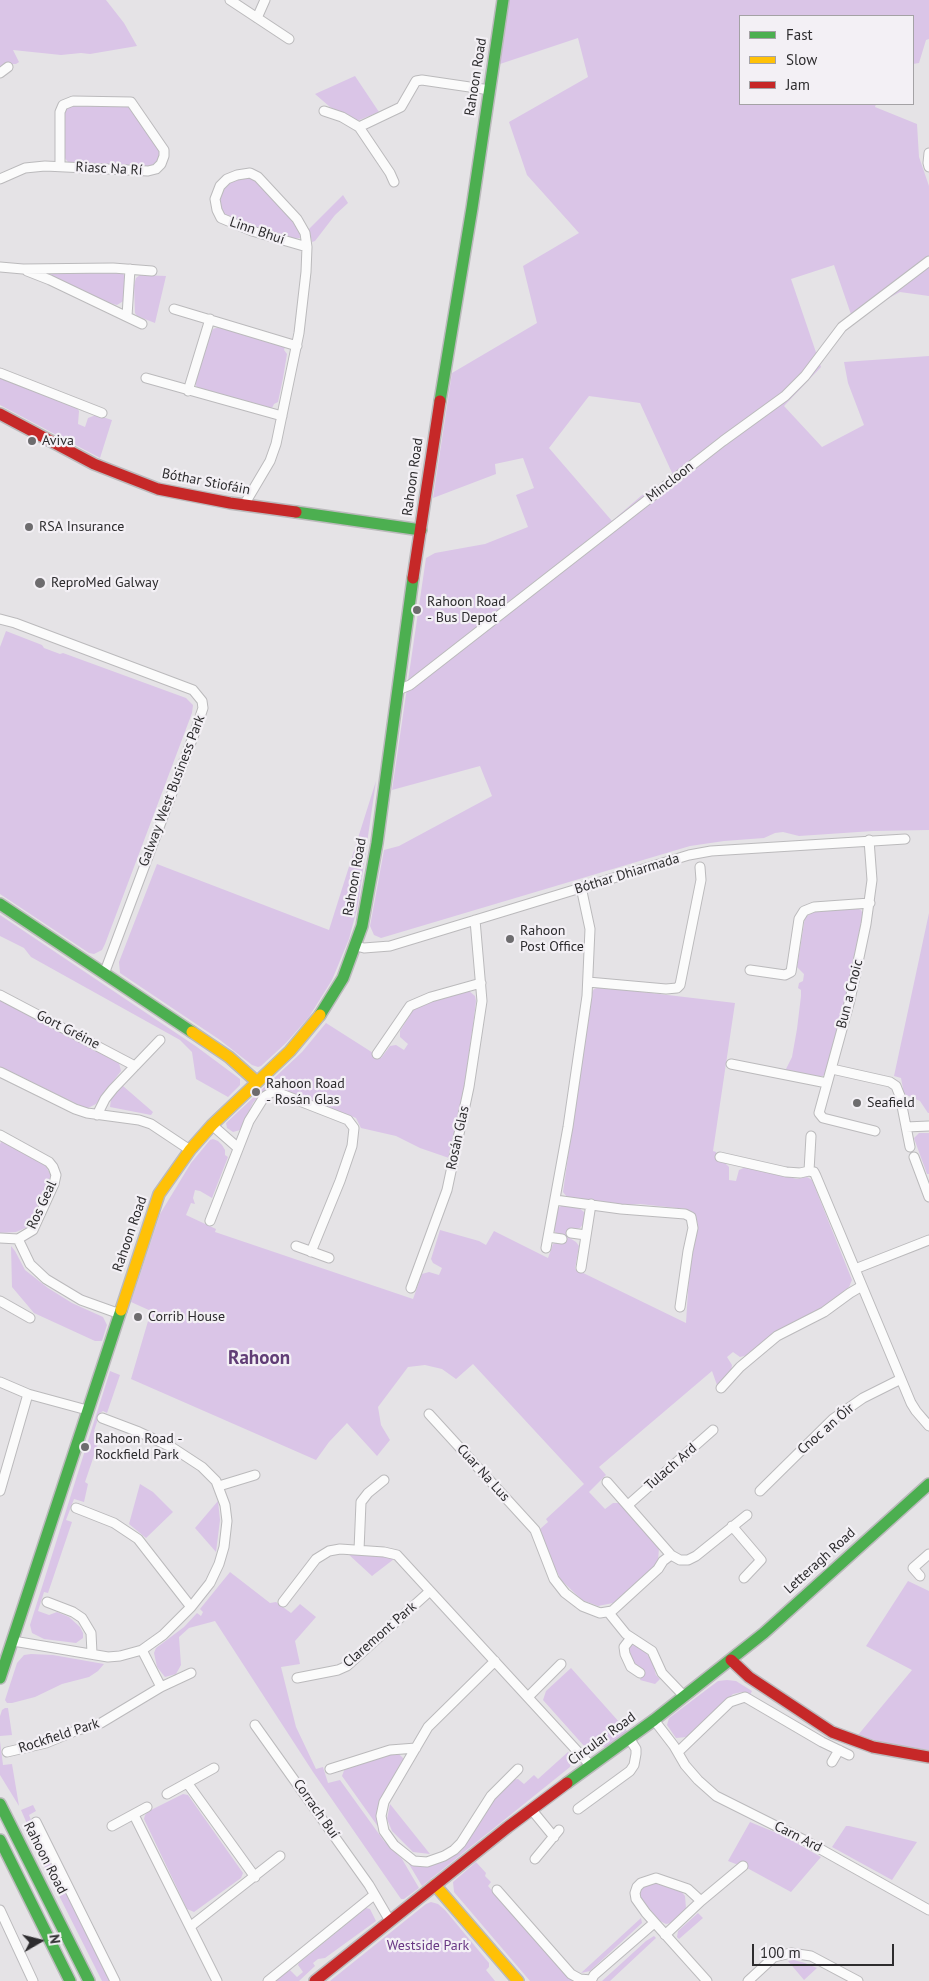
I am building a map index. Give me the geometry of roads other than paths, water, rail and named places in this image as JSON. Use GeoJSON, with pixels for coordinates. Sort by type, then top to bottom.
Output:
{"type":"FeatureCollection","features":[{"type":"Feature","properties":{"kind":"street"},"geometry":{"type":"LineString","coordinates":[[230,0],[289,39]]}},
{"type":"Feature","properties":{"kind":"street"},"geometry":{"type":"LineString","coordinates":[[256,18],[266,0]]}},
{"type":"Feature","properties":{"kind":"street","name":"Rahoon Road"},"geometry":{"type":"LineString","coordinates":[[1,1675],[14,1641],[154,1206],[171,1176],[190,1150],[212,1125],[290,1051],[310,1028],[336,990],[356,946],[367,906],[427,478],[503,0]]}},
{"type":"Feature","properties":{"kind":"street"},"geometry":{"type":"LineString","coordinates":[[0,73],[8,67]]}},
{"type":"Feature","properties":{"kind":"street"},"geometry":{"type":"LineString","coordinates":[[359,127],[401,107],[416,81],[422,80],[490,90]]}},
{"type":"Feature","properties":{"kind":"street","name":"Riasc Na Rí"},"geometry":{"type":"LineString","coordinates":[[0,179],[31,167],[60,166],[148,171],[156,169],[161,164],[164,150],[131,102],[73,101],[63,106],[60,112],[60,166]]}},
{"type":"Feature","properties":{"kind":"street"},"geometry":{"type":"LineString","coordinates":[[324,111],[342,117],[359,127],[394,182]]}},
{"type":"Feature","properties":{"kind":"street"},"geometry":{"type":"LineString","coordinates":[[929,153],[929,167]]}},
{"type":"Feature","properties":{"kind":"street","name":"Linn Bhuí"},"geometry":{"type":"LineString","coordinates":[[244,505],[270,461],[282,416],[297,346],[306,272],[307,247],[305,233],[297,219],[258,177],[250,173],[237,174],[227,179],[220,186],[215,199],[221,218],[252,231],[307,247]]}},
{"type":"Feature","properties":{"kind":"street","name":"Mincloon"},"geometry":{"type":"LineString","coordinates":[[398,690],[410,685],[722,442],[785,396],[805,376],[842,327],[929,261]]}},
{"type":"Feature","properties":{"kind":"street"},"geometry":{"type":"LineString","coordinates":[[0,267],[23,269],[152,270]]}},
{"type":"Feature","properties":{"kind":"street"},"geometry":{"type":"LineString","coordinates":[[23,269],[142,324]]}},
{"type":"Feature","properties":{"kind":"street"},"geometry":{"type":"LineString","coordinates":[[127,316],[130,269]]}},
{"type":"Feature","properties":{"kind":"street"},"geometry":{"type":"LineString","coordinates":[[174,309],[297,346]]}},
{"type":"Feature","properties":{"kind":"street"},"geometry":{"type":"LineString","coordinates":[[188,391],[210,319]]}},
{"type":"Feature","properties":{"kind":"street"},"geometry":{"type":"LineString","coordinates":[[0,373],[102,414]]}},
{"type":"Feature","properties":{"kind":"street"},"geometry":{"type":"LineString","coordinates":[[146,378],[282,416]]}},
{"type":"Feature","properties":{"kind":"street","name":"Bóthar Stiofáin"},"geometry":{"type":"LineString","coordinates":[[0,414],[94,464],[142,483],[191,497],[420,530]]}},
{"type":"Feature","properties":{"kind":"street","name":"Galway West Business Park"},"geometry":{"type":"LineString","coordinates":[[0,619],[193,690],[202,701],[203,708],[198,722],[104,974]]}},
{"type":"Feature","properties":{"kind":"street","name":"Bóthar Dhiarmada"},"geometry":{"type":"LineString","coordinates":[[356,946],[364,948],[390,946],[689,855],[711,851],[905,839]]}},
{"type":"Feature","properties":{"kind":"street","name":"Bun a Cnoic"},"geometry":{"type":"LineString","coordinates":[[869,840],[872,880],[870,903],[854,981],[819,1115],[823,1118],[875,1131]]}},
{"type":"Feature","properties":{"kind":"street"},"geometry":{"type":"LineString","coordinates":[[588,982],[666,989],[677,988],[680,985],[701,880],[700,867]]}},
{"type":"Feature","properties":{"kind":"street"},"geometry":{"type":"LineString","coordinates":[[546,1248],[578,1062],[588,982],[590,929],[581,887]]}},
{"type":"Feature","properties":{"kind":"street"},"geometry":{"type":"LineString","coordinates":[[750,970],[785,975],[791,972],[799,919],[802,912],[806,909],[870,903]]}},
{"type":"Feature","properties":{"kind":"street"},"geometry":{"type":"LineString","coordinates":[[0,904],[220,1052],[257,1082]]}},
{"type":"Feature","properties":{"kind":"street","name":"Rosán Glas"},"geometry":{"type":"LineString","coordinates":[[411,1288],[447,1190],[469,1087],[480,1017],[481,983],[475,920]]}},
{"type":"Feature","properties":{"kind":"street"},"geometry":{"type":"LineString","coordinates":[[377,1054],[410,1006],[431,997],[481,983]]}},
{"type":"Feature","properties":{"kind":"street","name":"Gort Gréine"},"geometry":{"type":"LineString","coordinates":[[0,995],[135,1066]]}},
{"type":"Feature","properties":{"kind":"street"},"geometry":{"type":"LineString","coordinates":[[97,1115],[105,1099],[160,1040]]}},
{"type":"Feature","properties":{"kind":"street"},"geometry":{"type":"LineString","coordinates":[[731,1064],[827,1083]]}},
{"type":"Feature","properties":{"kind":"street"},"geometry":{"type":"LineString","coordinates":[[832,1069],[893,1083],[900,1096],[910,1147]]}},
{"type":"Feature","properties":{"kind":"street"},"geometry":{"type":"LineString","coordinates":[[0,1072],[75,1110],[146,1122],[190,1150]]}},
{"type":"Feature","properties":{"kind":"street"},"geometry":{"type":"LineString","coordinates":[[210,1220],[238,1147],[260,1102],[268,1093],[280,1093],[348,1120],[351,1123],[354,1135],[350,1154],[311,1252]]}},
{"type":"Feature","properties":{"kind":"street"},"geometry":{"type":"LineString","coordinates":[[212,1125],[238,1147]]}},
{"type":"Feature","properties":{"kind":"street"},"geometry":{"type":"LineString","coordinates":[[906,1127],[929,1126]]}},
{"type":"Feature","properties":{"kind":"street","name":"Ros Geal"},"geometry":{"type":"LineString","coordinates":[[0,1135],[49,1162],[55,1171],[54,1184],[33,1230],[18,1239],[0,1238]]}},
{"type":"Feature","properties":{"kind":"street"},"geometry":{"type":"LineString","coordinates":[[809,1170],[812,1136]]}},
{"type":"Feature","properties":{"kind":"street"},"geometry":{"type":"LineString","coordinates":[[720,1157],[786,1172],[800,1173],[809,1170],[814,1172],[901,1379],[916,1412],[929,1426]]}},
{"type":"Feature","properties":{"kind":"street"},"geometry":{"type":"LineString","coordinates":[[914,1157],[929,1197]]}},
{"type":"Feature","properties":{"kind":"street"},"geometry":{"type":"LineString","coordinates":[[555,1200],[621,1209],[685,1214],[691,1217],[693,1228],[680,1307]]}},
{"type":"Feature","properties":{"kind":"street"},"geometry":{"type":"LineString","coordinates":[[581,1268],[591,1204]]}},
{"type":"Feature","properties":{"kind":"street"},"geometry":{"type":"LineString","coordinates":[[572,1233],[586,1235]]}},
{"type":"Feature","properties":{"kind":"street"},"geometry":{"type":"LineString","coordinates":[[548,1237],[562,1239]]}},
{"type":"Feature","properties":{"kind":"street","name":"Ros Geal"},"geometry":{"type":"LineString","coordinates":[[18,1239],[30,1264],[46,1279],[81,1300],[120,1314]]}},
{"type":"Feature","properties":{"kind":"street"},"geometry":{"type":"LineString","coordinates":[[855,1269],[929,1240]]}},
{"type":"Feature","properties":{"kind":"street"},"geometry":{"type":"LineString","coordinates":[[296,1246],[329,1258]]}},
{"type":"Feature","properties":{"kind":"street"},"geometry":{"type":"LineString","coordinates":[[721,1388],[740,1367],[776,1336],[824,1312],[850,1292],[862,1286]]}},
{"type":"Feature","properties":{"kind":"street"},"geometry":{"type":"LineString","coordinates":[[0,1301],[30,1318]]}},
{"type":"Feature","properties":{"kind":"street","name":"Cnoc an Óir"},"geometry":{"type":"LineString","coordinates":[[760,1491],[833,1419],[863,1398],[901,1379]]}},
{"type":"Feature","properties":{"kind":"street"},"geometry":{"type":"LineString","coordinates":[[0,1382],[28,1394],[87,1410]]}},
{"type":"Feature","properties":{"kind":"street"},"geometry":{"type":"LineString","coordinates":[[0,1491],[28,1394]]}},
{"type":"Feature","properties":{"kind":"street","name":"Cuar Na Lus"},"geometry":{"type":"LineString","coordinates":[[429,1414],[536,1532],[550,1571],[565,1594],[589,1609],[600,1613],[609,1613]]}},
{"type":"Feature","properties":{"kind":"street"},"geometry":{"type":"LineString","coordinates":[[14,1641],[108,1656],[120,1656],[142,1650],[163,1635],[192,1607],[213,1577],[224,1547],[227,1521],[225,1505],[219,1486],[202,1467],[173,1448],[139,1432],[102,1418]]}},
{"type":"Feature","properties":{"kind":"street","name":"Tulach Ard"},"geometry":{"type":"LineString","coordinates":[[628,1505],[714,1430]]}},
{"type":"Feature","properties":{"kind":"street"},"geometry":{"type":"LineString","coordinates":[[219,1486],[255,1475]]}},
{"type":"Feature","properties":{"kind":"street"},"geometry":{"type":"LineString","coordinates":[[359,1550],[361,1502],[368,1493],[384,1480]]}},
{"type":"Feature","properties":{"kind":"street"},"geometry":{"type":"LineString","coordinates":[[607,1482],[671,1554],[680,1560],[690,1559],[747,1515]]}},
{"type":"Feature","properties":{"kind":"street","name":"Letteragh Road"},"geometry":{"type":"LineString","coordinates":[[731,1660],[764,1633],[929,1484]]}},
{"type":"Feature","properties":{"kind":"street"},"geometry":{"type":"LineString","coordinates":[[76,1508],[114,1523],[138,1539],[192,1607]]}},
{"type":"Feature","properties":{"kind":"street"},"geometry":{"type":"LineString","coordinates":[[732,1526],[761,1560],[744,1578]]}},
{"type":"Feature","properties":{"kind":"street"},"geometry":{"type":"LineString","coordinates":[[283,1602],[316,1559],[322,1554],[336,1549],[384,1552],[397,1556],[591,1766]]}},
{"type":"Feature","properties":{"kind":"street"},"geometry":{"type":"LineString","coordinates":[[671,1554],[658,1569],[609,1613],[631,1638],[644,1644],[652,1651],[662,1672],[684,1696]]}},
{"type":"Feature","properties":{"kind":"street"},"geometry":{"type":"LineString","coordinates":[[920,1576],[913,1568],[929,1554]]}},
{"type":"Feature","properties":{"kind":"street","name":"Claremont Park"},"geometry":{"type":"LineString","coordinates":[[296,1678],[338,1670],[347,1666],[430,1591]]}},
{"type":"Feature","properties":{"kind":"street"},"geometry":{"type":"LineString","coordinates":[[46,1602],[73,1612],[82,1618],[91,1633],[92,1653]]}},
{"type":"Feature","properties":{"kind":"street"},"geometry":{"type":"LineString","coordinates":[[631,1638],[624,1650],[624,1654],[631,1667],[640,1673]]}},
{"type":"Feature","properties":{"kind":"street"},"geometry":{"type":"LineString","coordinates":[[142,1650],[161,1687]]}},
{"type":"Feature","properties":{"kind":"street"},"geometry":{"type":"LineString","coordinates":[[731,1660],[749,1677],[832,1732],[873,1747],[929,1757]]}},
{"type":"Feature","properties":{"kind":"street","name":"Circular Road"},"geometry":{"type":"LineString","coordinates":[[315,1981],[531,1809],[654,1720],[731,1660]]}},
{"type":"Feature","properties":{"kind":"street"},"geometry":{"type":"LineString","coordinates":[[495,1661],[430,1723],[386,1798],[381,1816],[384,1831],[391,1841],[408,1857],[418,1862],[435,1860],[458,1847],[491,1796],[518,1769]]}},
{"type":"Feature","properties":{"kind":"street"},"geometry":{"type":"LineString","coordinates":[[528,1697],[562,1664]]}},
{"type":"Feature","properties":{"kind":"street","name":"Rockfield Park"},"geometry":{"type":"LineString","coordinates":[[7,1752],[46,1743],[101,1723],[161,1687],[191,1673]]}},
{"type":"Feature","properties":{"kind":"street"},"geometry":{"type":"LineString","coordinates":[[678,1752],[730,1702],[742,1698],[756,1703],[818,1740],[849,1755]]}},
{"type":"Feature","properties":{"kind":"street","name":"Carn Ard"},"geometry":{"type":"LineString","coordinates":[[654,1720],[698,1780],[722,1800],[806,1841],[929,1910]]}},
{"type":"Feature","properties":{"kind":"street","name":"Corrach Buí"},"geometry":{"type":"LineString","coordinates":[[255,1725],[369,1884],[390,1921]]}},
{"type":"Feature","properties":{"kind":"street"},"geometry":{"type":"LineString","coordinates":[[578,1809],[630,1771],[634,1765],[636,1754],[634,1745],[629,1738]]}},
{"type":"Feature","properties":{"kind":"street"},"geometry":{"type":"LineString","coordinates":[[330,1769],[390,1750],[416,1748]]}},
{"type":"Feature","properties":{"kind":"street"},"geometry":{"type":"LineString","coordinates":[[832,1762],[839,1750]]}},
{"type":"Feature","properties":{"kind":"street"},"geometry":{"type":"LineString","coordinates":[[167,1794],[214,1768]]}},
{"type":"Feature","properties":{"kind":"street"},"geometry":{"type":"LineString","coordinates":[[188,1784],[255,1877]]}},
{"type":"Feature","properties":{"kind":"street","name":"Rahoon Road"},"geometry":{"type":"LineString","coordinates":[[0,1804],[90,1981]]}},
{"type":"Feature","properties":{"kind":"street"},"geometry":{"type":"LineString","coordinates":[[112,1826],[147,1807]]}},
{"type":"Feature","properties":{"kind":"street"},"geometry":{"type":"LineString","coordinates":[[531,1809],[557,1834],[535,1859]]}},
{"type":"Feature","properties":{"kind":"street"},"geometry":{"type":"LineString","coordinates":[[134,1815],[217,1981]]}},
{"type":"Feature","properties":{"kind":"street"},"geometry":{"type":"LineString","coordinates":[[36,1822],[116,1981]]}},
{"type":"Feature","properties":{"kind":"street"},"geometry":{"type":"LineString","coordinates":[[36,1843],[45,1839]]}},
{"type":"Feature","properties":{"kind":"street"},"geometry":{"type":"LineString","coordinates":[[0,1840],[70,1981]]}},
{"type":"Feature","properties":{"kind":"street"},"geometry":{"type":"LineString","coordinates":[[191,1926],[280,1856]]}},
{"type":"Feature","properties":{"kind":"street"},"geometry":{"type":"LineString","coordinates":[[665,1935],[701,1901],[743,1866]]}},
{"type":"Feature","properties":{"kind":"street"},"geometry":{"type":"LineString","coordinates":[[701,1901],[688,1889],[656,1878],[646,1880],[639,1885],[635,1893],[636,1899],[654,1923],[707,1981]]}},
{"type":"Feature","properties":{"kind":"street"},"geometry":{"type":"LineString","coordinates":[[435,1884],[518,1981]]}},
{"type":"Feature","properties":{"kind":"street"},"geometry":{"type":"LineString","coordinates":[[497,1890],[571,1974],[580,1979],[591,1981],[594,1975],[654,1923]]}},
{"type":"Feature","properties":{"kind":"street"},"geometry":{"type":"LineString","coordinates":[[268,1981],[374,1895]]}},
{"type":"Feature","properties":{"kind":"street"},"geometry":{"type":"LineString","coordinates":[[0,1910],[33,1981]]}},
{"type":"Feature","properties":{"kind":"street"},"geometry":{"type":"LineString","coordinates":[[748,1981],[774,1957],[791,1953],[816,1958],[858,1981]]}},
{"type":"Feature","properties":{"kind":"place","name":"Aviva"},"geometry":{"type":"Point","coordinates":[32,441]}},
{"type":"Feature","properties":{"kind":"place","name":"RSA Insurance"},"geometry":{"type":"Point","coordinates":[29,527]}},
{"type":"Feature","properties":{"kind":"place","name":"ReproMed Galway"},"geometry":{"type":"Point","coordinates":[40,583]}},
{"type":"Feature","properties":{"kind":"place","name":"Rahoon Road - Bus Depot"},"geometry":{"type":"Point","coordinates":[417,610]}},
{"type":"Feature","properties":{"kind":"place","name":"Rahoon Post Office"},"geometry":{"type":"Point","coordinates":[510,939]}},
{"type":"Feature","properties":{"kind":"place","name":"Rahoon Road - Rosán Glas"},"geometry":{"type":"Point","coordinates":[256,1092]}},
{"type":"Feature","properties":{"kind":"place","name":"Seafield"},"geometry":{"type":"Point","coordinates":[857,1103]}},
{"type":"Feature","properties":{"kind":"place","name":"Corrib House"},"geometry":{"type":"Point","coordinates":[138,1317]}},
{"type":"Feature","properties":{"kind":"place","name":"Rahoon Road - Rockfield Park"},"geometry":{"type":"Point","coordinates":[85,1447]}},
{"type":"Feature","properties":{"kind":"district","name":"Rahoon"},"geometry":{"type":"Point","coordinates":[259,1359]}},
{"type":"Feature","properties":{"kind":"park label","name":"Westside Park"},"geometry":{"type":"Point","coordinates":[428,1946]}}]}
